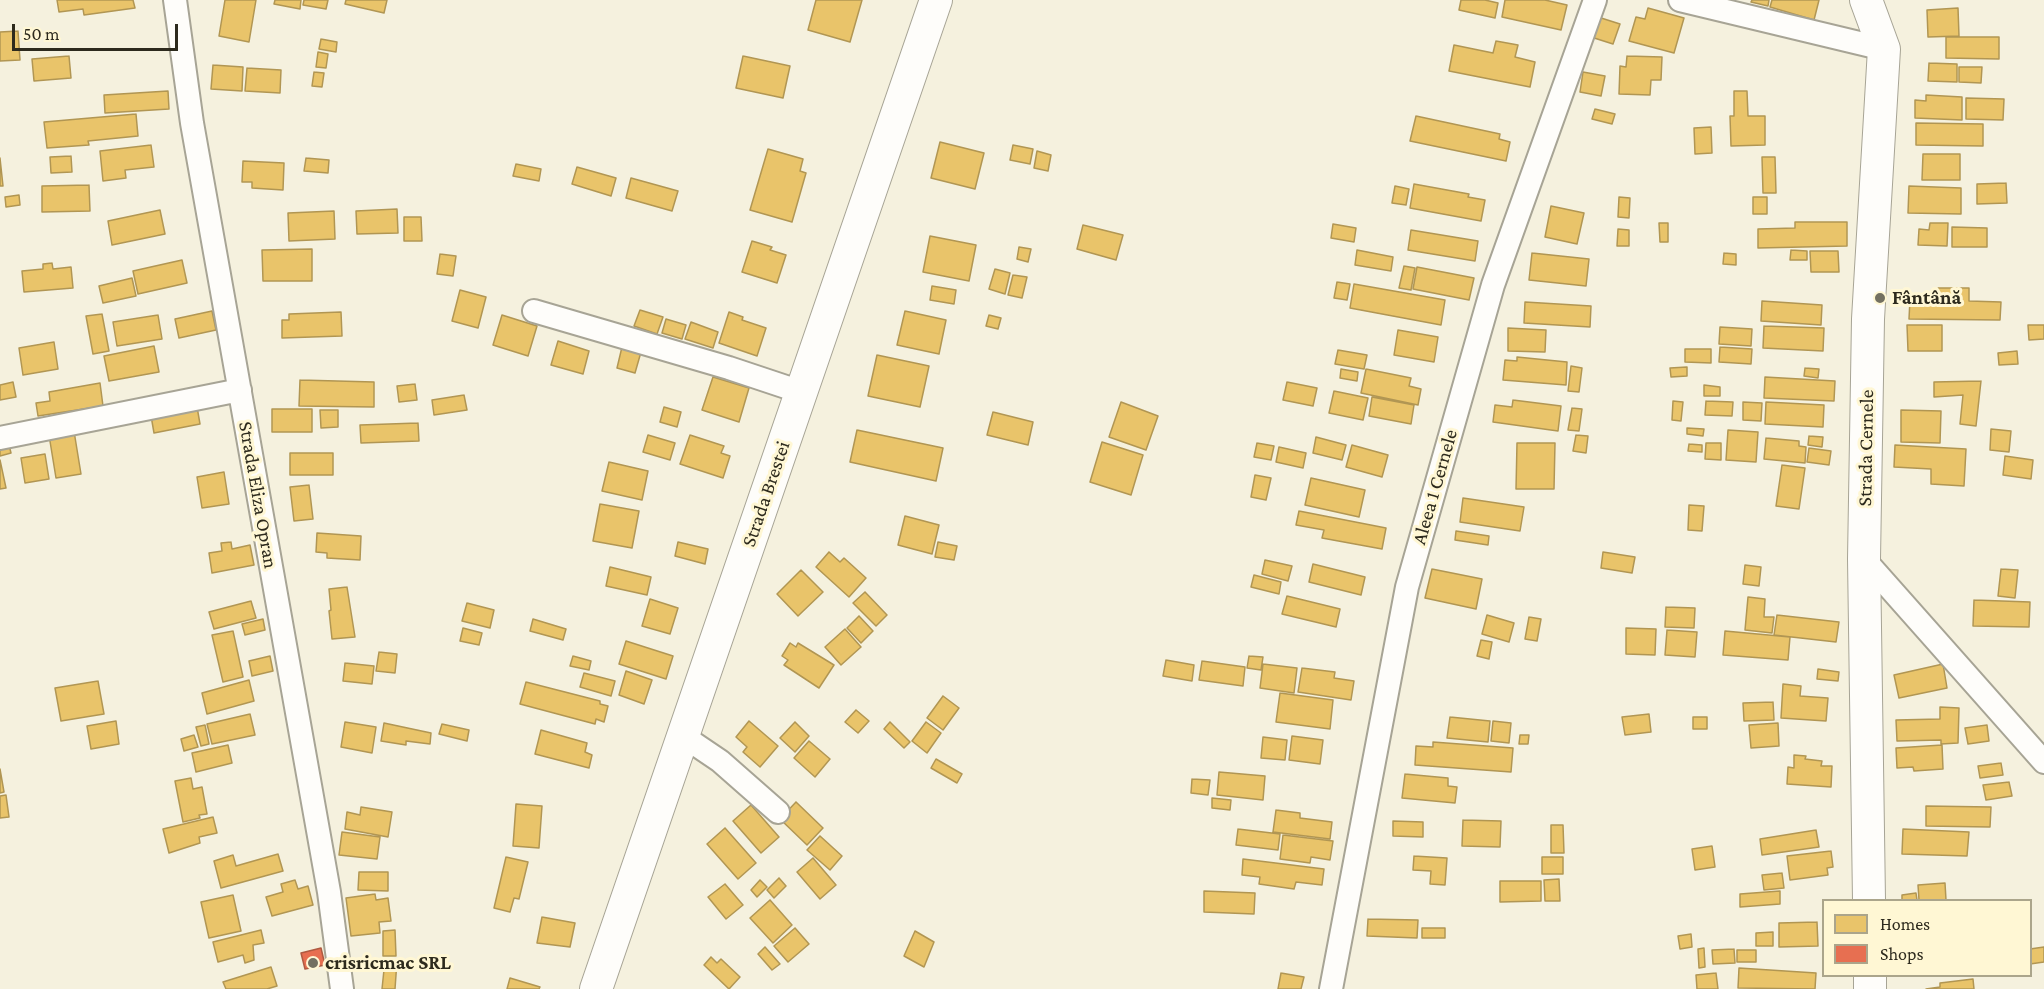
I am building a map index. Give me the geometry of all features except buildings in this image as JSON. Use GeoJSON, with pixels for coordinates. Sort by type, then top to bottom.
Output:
{"type":"FeatureCollection","features":[{"type":"Feature","properties":{"kind":"main road","name":"Strada Brestei"},"geometry":{"type":"LineString","coordinates":[[596,989],[936,0]]}},
{"type":"Feature","properties":{"kind":"main road","name":"Strada Cernele"},"geometry":{"type":"LineString","coordinates":[[1866,0],[1884,49],[1868,320],[1864,559],[1869,899]]}},
{"type":"Feature","properties":{"kind":"street","name":"Strada Eliza Opran"},"geometry":{"type":"LineString","coordinates":[[175,0],[192,123],[329,892],[342,989]]}},
{"type":"Feature","properties":{"kind":"street","name":"Aleea 1 Cernele"},"geometry":{"type":"LineString","coordinates":[[1331,989],[1407,587],[1493,285],[1595,0]]}},
{"type":"Feature","properties":{"kind":"street"},"geometry":{"type":"LineString","coordinates":[[1680,0],[1884,49]]}},
{"type":"Feature","properties":{"kind":"street"},"geometry":{"type":"LineString","coordinates":[[534,311],[729,368],[801,392]]}},
{"type":"Feature","properties":{"kind":"street"},"geometry":{"type":"LineString","coordinates":[[0,438],[240,390]]}},
{"type":"Feature","properties":{"kind":"street"},"geometry":{"type":"LineString","coordinates":[[1864,559],[2044,762]]}},
{"type":"Feature","properties":{"kind":"street"},"geometry":{"type":"LineString","coordinates":[[683,736],[720,761],[778,812]]}},
{"type":"Feature","properties":{"kind":"place","name":"Fântână"},"geometry":{"type":"Point","coordinates":[1880,298]}},
{"type":"Feature","properties":{"kind":"place","name":"crisricmac SRL"},"geometry":{"type":"Point","coordinates":[313,963]}}]}
